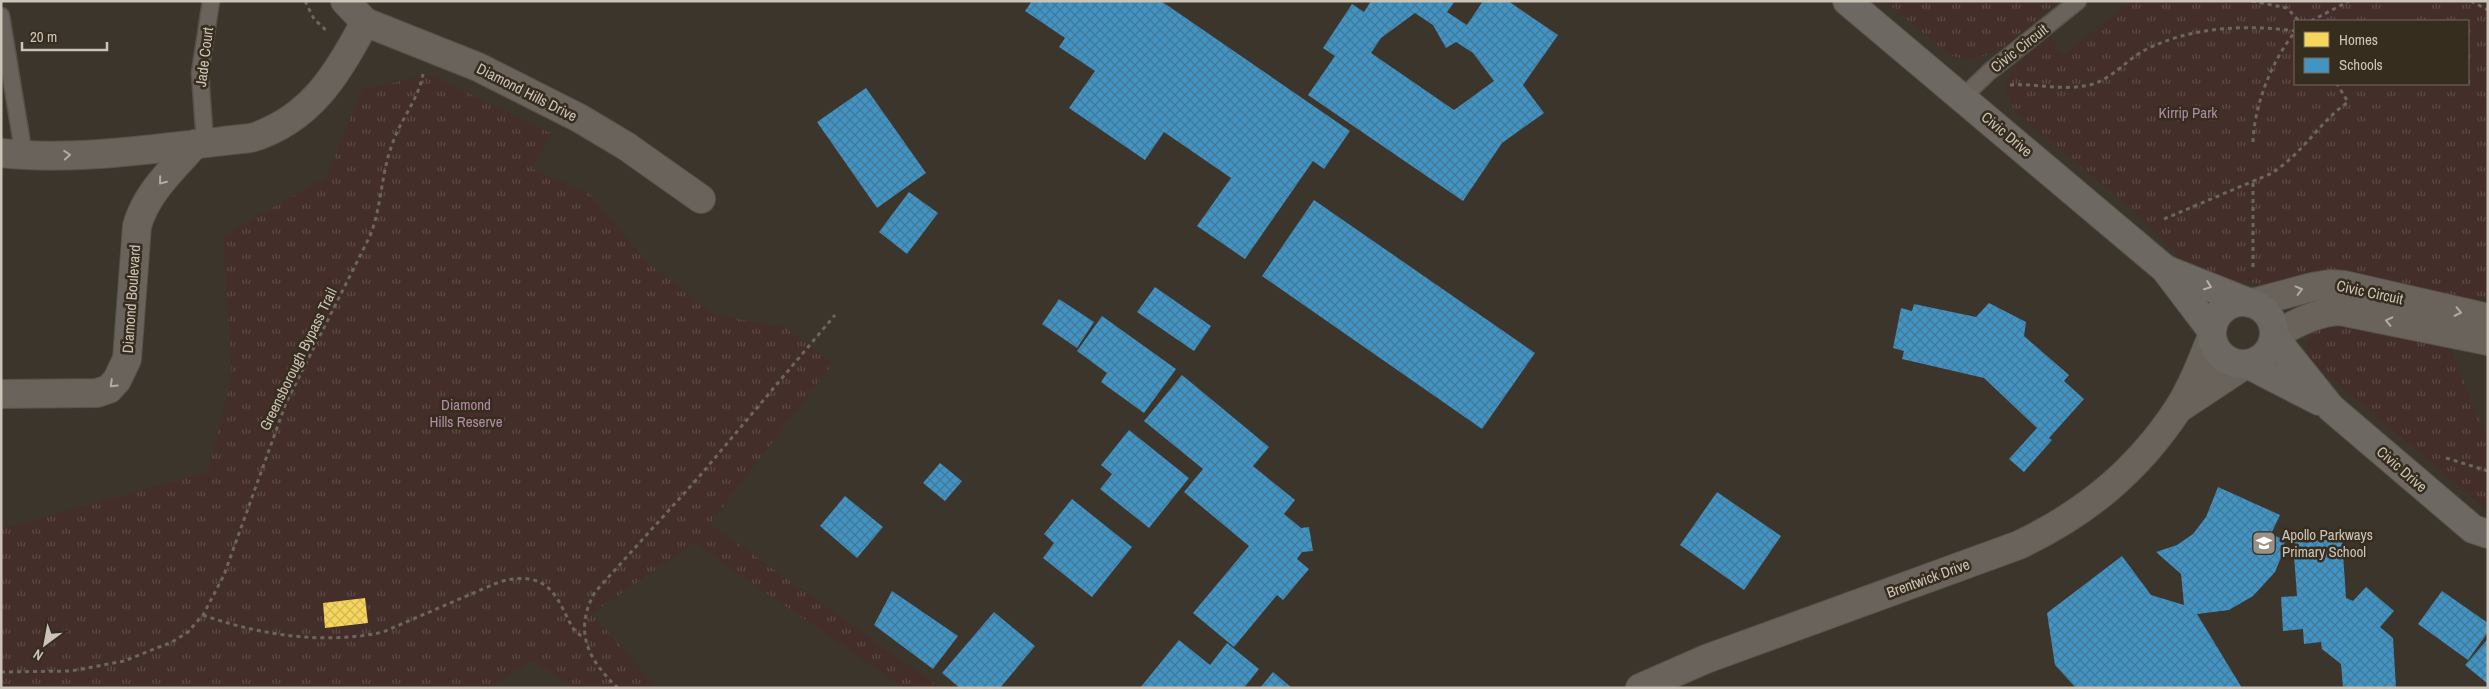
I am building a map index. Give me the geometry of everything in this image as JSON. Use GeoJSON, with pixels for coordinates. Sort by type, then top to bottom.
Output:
{"type":"FeatureCollection","features":[{"type":"Feature","properties":{"kind":"street","name":"Diamond Hills Drive"},"geometry":{"type":"LineString","coordinates":[[345,1],[365,22],[478,67],[579,118],[626,146],[701,199]]}},
{"type":"Feature","properties":{"kind":"street","name":"Civic Drive"},"geometry":{"type":"LineString","coordinates":[[1847,1],[2165,269],[2212,334]]}},
{"type":"Feature","properties":{"kind":"street"},"geometry":{"type":"LineString","coordinates":[[13,154],[78,154],[200,144],[252,138],[266,134],[294,118],[318,96],[352,47],[365,22]]}},
{"type":"Feature","properties":{"kind":"street","name":"Diamond Boulevard"},"geometry":{"type":"LineString","coordinates":[[1,394],[97,393],[109,389],[118,380],[127,359],[136,239],[140,215],[155,190],[200,144]]}},
{"type":"Feature","properties":{"kind":"street","name":"Civic Drive"},"geometry":{"type":"LineString","coordinates":[[2165,269],[2251,303]]}},
{"type":"Feature","properties":{"kind":"street","name":"Civic Circuit"},"geometry":{"type":"LineString","coordinates":[[2251,303],[2312,287],[2344,284],[2488,318]]}},
{"type":"Feature","properties":{"kind":"street"},"geometry":{"type":"LineString","coordinates":[[2236,303],[2251,303],[2266,312],[2274,327],[2274,336],[2266,355],[2247,364],[2236,364],[2220,354],[2212,334],[2216,318],[2224,308],[2236,303]]}},
{"type":"Feature","properties":{"kind":"street","name":"Civic Circuit"},"geometry":{"type":"LineString","coordinates":[[2274,336],[2311,316],[2324,312],[2340,311],[2488,341]]}},
{"type":"Feature","properties":{"kind":"street","name":"Brentwick Drive"},"geometry":{"type":"LineString","coordinates":[[1640,688],[1706,659],[2020,544],[2083,509],[2109,490],[2138,460],[2178,409],[2212,334]]}},
{"type":"Feature","properties":{"kind":"street","name":"Civic Drive"},"geometry":{"type":"LineString","coordinates":[[2274,336],[2331,408],[2480,532],[2488,555]]}},
{"type":"Feature","properties":{"kind":"street","name":"Civic Drive"},"geometry":{"type":"LineString","coordinates":[[2247,364],[2331,408]]}},
{"type":"Feature","properties":{"kind":"street","name":"Brentwick Drive"},"geometry":{"type":"LineString","coordinates":[[2178,409],[2217,381],[2247,364]]}},
{"type":"Feature","properties":{"kind":"lane","name":"Jade Court"},"geometry":{"type":"LineString","coordinates":[[200,144],[200,73],[211,1]]}},
{"type":"Feature","properties":{"kind":"lane","name":"Civic Circuit"},"geometry":{"type":"LineString","coordinates":[[1963,97],[1989,72],[2078,1]]}},
{"type":"Feature","properties":{"kind":"lane"},"geometry":{"type":"LineString","coordinates":[[1,16],[13,154]]}},
{"type":"Feature","properties":{"kind":"path"},"geometry":{"type":"LineString","coordinates":[[305,1],[311,14],[323,28],[338,40],[352,47]]}},
{"type":"Feature","properties":{"kind":"path"},"geometry":{"type":"LineString","coordinates":[[2252,1],[2287,8],[2298,20]]}},
{"type":"Feature","properties":{"kind":"path"},"geometry":{"type":"LineString","coordinates":[[2313,20],[2348,1]]}},
{"type":"Feature","properties":{"kind":"path"},"geometry":{"type":"LineString","coordinates":[[2471,1],[2488,10]]}},
{"type":"Feature","properties":{"kind":"path"},"geometry":{"type":"LineString","coordinates":[[2006,85],[2028,84],[2059,88],[2093,84],[2109,76],[2127,62],[2154,46],[2178,37],[2206,31],[2243,28],[2294,31]]}},
{"type":"Feature","properties":{"kind":"path"},"geometry":{"type":"LineString","coordinates":[[2253,142],[2256,112],[2284,49],[2294,33]]}},
{"type":"Feature","properties":{"kind":"path","name":"Greensborough Bypass Trail"},"geometry":{"type":"LineString","coordinates":[[1,672],[71,672],[124,662],[172,642],[188,632],[203,615],[224,575],[286,403],[376,223],[393,141],[421,85],[423,74],[421,69]]}},
{"type":"Feature","properties":{"kind":"path"},"geometry":{"type":"LineString","coordinates":[[2164,218],[2253,181],[2285,164],[2309,141],[2333,113],[2348,102],[2338,85]]}},
{"type":"Feature","properties":{"kind":"path"},"geometry":{"type":"LineString","coordinates":[[2253,181],[2253,267]]}},
{"type":"Feature","properties":{"kind":"path"},"geometry":{"type":"LineString","coordinates":[[618,688],[596,664],[585,637],[586,610],[595,592],[698,478],[834,316]]}},
{"type":"Feature","properties":{"kind":"path"},"geometry":{"type":"LineString","coordinates":[[2446,458],[2488,471]]}},
{"type":"Feature","properties":{"kind":"path"},"geometry":{"type":"LineString","coordinates":[[203,615],[259,631],[318,637],[364,636],[399,626],[499,582],[518,577],[535,581],[550,590],[563,605],[576,633],[585,637]]}},
{"type":"Feature","properties":{"kind":"green space"},"geometry":{"type":"Polygon","coordinates":[[[1885,1],[2058,1],[2008,44],[1978,58],[1963,58],[1948,54],[1885,1]]]}},
{"type":"Feature","properties":{"kind":"green space","name":"Kirrip Park"},"geometry":{"type":"Polygon","coordinates":[[[2132,1],[2488,1],[2488,309],[2247,282],[2210,275],[2182,260],[2135,212],[2021,117],[2011,104],[2007,92],[2007,82],[2012,72],[2029,55],[2051,38],[2064,55],[2132,1]]]}},
{"type":"Feature","properties":{"kind":"green space"},"geometry":{"type":"Polygon","coordinates":[[[2409,1],[2415,9],[2417,20],[2373,20],[2409,1]]]}},
{"type":"Feature","properties":{"kind":"green space","name":"Diamond Hills Reserve"},"geometry":{"type":"Polygon","coordinates":[[[431,75],[553,134],[531,168],[591,195],[648,263],[716,315],[786,328],[833,363],[710,524],[941,688],[904,688],[694,543],[592,614],[658,688],[577,688],[532,661],[488,688],[1,688],[1,529],[208,472],[232,375],[223,236],[326,177],[362,89],[431,75]]]}},
{"type":"Feature","properties":{"kind":"green space"},"geometry":{"type":"Polygon","coordinates":[[[2326,322],[2446,345],[2452,350],[2478,418],[2488,432],[2488,511],[2313,363],[2309,357],[2309,340],[2326,322]]]}},
{"type":"Feature","properties":{"kind":"building: Homes"},"geometry":{"type":"Polygon","coordinates":[[[365,598],[368,623],[325,628],[323,603],[365,598]]]}},
{"type":"Feature","properties":{"kind":"building: Schools"},"geometry":{"type":"Polygon","coordinates":[[[1032,1],[1161,1],[1350,131],[1324,169],[1313,161],[1245,259],[1197,226],[1231,178],[1164,132],[1145,160],[1069,108],[1095,71],[1059,47],[1065,38],[1025,11],[1032,1]]]}},
{"type":"Feature","properties":{"kind":"building: Schools"},"geometry":{"type":"Polygon","coordinates":[[[1371,1],[1455,1],[1447,12],[1467,25],[1483,1],[1508,1],[1558,35],[1523,85],[1544,113],[1502,143],[1463,201],[1308,95],[1335,56],[1323,48],[1352,4],[1364,12],[1371,1]],[[1415,13],[1381,38],[1371,53],[1454,110],[1494,81],[1473,53],[1456,42],[1446,48],[1433,25],[1415,13]]]}},
{"type":"Feature","properties":{"kind":"building: Schools"},"geometry":{"type":"Polygon","coordinates":[[[866,88],[926,173],[877,208],[817,122],[866,88]]]}},
{"type":"Feature","properties":{"kind":"building: Schools"},"geometry":{"type":"Polygon","coordinates":[[[909,192],[938,213],[907,254],[879,232],[909,192]]]}},
{"type":"Feature","properties":{"kind":"building: Schools"},"geometry":{"type":"Polygon","coordinates":[[[1314,200],[1535,353],[1482,429],[1262,276],[1314,200]]]}},
{"type":"Feature","properties":{"kind":"building: Schools"},"geometry":{"type":"Polygon","coordinates":[[[1155,287],[1211,326],[1194,351],[1137,312],[1155,287]]]}},
{"type":"Feature","properties":{"kind":"building: Schools"},"geometry":{"type":"Polygon","coordinates":[[[1059,299],[1094,322],[1077,348],[1042,324],[1059,299]]]}},
{"type":"Feature","properties":{"kind":"building: Schools"},"geometry":{"type":"Polygon","coordinates":[[[1989,303],[2026,322],[2024,336],[2069,375],[2064,381],[2084,399],[2049,438],[2052,440],[2024,472],[2009,459],[2037,428],[1984,378],[1902,359],[1904,351],[1893,348],[1901,308],[1912,311],[1914,304],[1976,317],[1989,303]]]}},
{"type":"Feature","properties":{"kind":"building: Schools"},"geometry":{"type":"Polygon","coordinates":[[[1102,316],[1176,369],[1144,413],[1101,382],[1107,373],[1077,351],[1102,316]]]}},
{"type":"Feature","properties":{"kind":"building: Schools"},"geometry":{"type":"Polygon","coordinates":[[[1182,375],[1269,447],[1253,466],[1295,500],[1284,514],[1301,528],[1309,527],[1313,551],[1302,552],[1297,559],[1309,569],[1283,600],[1277,595],[1234,647],[1193,613],[1249,546],[1184,492],[1203,469],[1144,421],[1182,375]]]}},
{"type":"Feature","properties":{"kind":"building: Schools"},"geometry":{"type":"Polygon","coordinates":[[[1129,430],[1189,478],[1149,528],[1100,489],[1112,474],[1101,465],[1129,430]]]}},
{"type":"Feature","properties":{"kind":"building: Schools"},"geometry":{"type":"Polygon","coordinates":[[[940,463],[962,481],[945,501],[923,483],[940,463]]]}},
{"type":"Feature","properties":{"kind":"building: Schools"},"geometry":{"type":"Polygon","coordinates":[[[2218,487],[2280,515],[2271,534],[2285,540],[2282,555],[2275,572],[2253,596],[2229,610],[2197,614],[2242,688],[2076,688],[2055,665],[2047,613],[2122,556],[2151,595],[2184,605],[2181,574],[2156,552],[2177,545],[2193,534],[2206,517],[2218,487]]]}},
{"type":"Feature","properties":{"kind":"building: Schools"},"geometry":{"type":"Polygon","coordinates":[[[1717,492],[1781,536],[1744,590],[1680,545],[1717,492]]]}},
{"type":"Feature","properties":{"kind":"building: Schools"},"geometry":{"type":"Polygon","coordinates":[[[845,496],[883,527],[857,558],[820,526],[845,496]]]}},
{"type":"Feature","properties":{"kind":"building: Schools"},"geometry":{"type":"Polygon","coordinates":[[[1072,499],[1132,547],[1092,597],[1043,558],[1054,543],[1044,534],[1072,499]]]}},
{"type":"Feature","properties":{"kind":"building: Schools"},"geometry":{"type":"Polygon","coordinates":[[[2342,539],[2346,598],[2353,601],[2366,587],[2394,611],[2380,627],[2393,638],[2396,688],[2343,688],[2341,664],[2322,649],[2321,642],[2304,644],[2303,629],[2283,631],[2281,597],[2297,596],[2293,542],[2342,539]]]}},
{"type":"Feature","properties":{"kind":"building: Schools"},"geometry":{"type":"Polygon","coordinates":[[[892,591],[958,636],[933,669],[874,625],[892,591]]]}},
{"type":"Feature","properties":{"kind":"building: Schools"},"geometry":{"type":"Polygon","coordinates":[[[2442,591],[2488,623],[2488,632],[2468,660],[2418,624],[2442,591]]]}},
{"type":"Feature","properties":{"kind":"building: Schools"},"geometry":{"type":"Polygon","coordinates":[[[994,612],[1035,646],[1000,688],[960,688],[942,673],[994,612]]]}},
{"type":"Feature","properties":{"kind":"building: Schools"},"geometry":{"type":"Polygon","coordinates":[[[2488,639],[2488,684],[2465,665],[2488,639]]]}},
{"type":"Feature","properties":{"kind":"building: Schools"},"geometry":{"type":"Polygon","coordinates":[[[1179,640],[1210,665],[1227,643],[1259,669],[1244,688],[1140,688],[1179,640]]]}},
{"type":"Feature","properties":{"kind":"building: Schools"},"geometry":{"type":"Polygon","coordinates":[[[1273,672],[1292,688],[1260,688],[1273,672]]]}},
{"type":"Feature","properties":{"kind":"place","name":"Apollo Parkways Primary School"},"geometry":{"type":"Point","coordinates":[2264,543]}}]}
